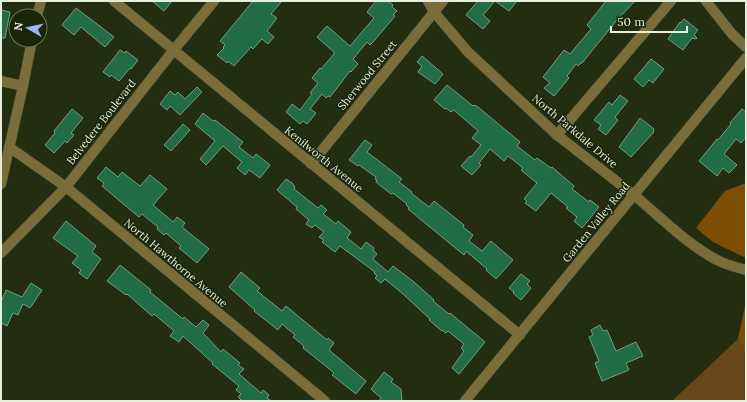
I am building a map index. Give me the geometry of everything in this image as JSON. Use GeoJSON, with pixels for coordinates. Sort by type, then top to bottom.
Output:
{"type":"FeatureCollection","features":[{"type":"Feature","properties":{"kind":"street","name":"Kenilworth Avenue"},"geometry":{"type":"LineString","coordinates":[[114,1],[520,335]]}},
{"type":"Feature","properties":{"kind":"street","name":"Belvedere Boulevard"},"geometry":{"type":"LineString","coordinates":[[1,253],[66,187],[214,1]]}},
{"type":"Feature","properties":{"kind":"street","name":"North Parkdale Drive"},"geometry":{"type":"LineString","coordinates":[[428,1],[434,12],[468,52],[557,135],[634,195],[703,252],[729,266],[746,270]]}},
{"type":"Feature","properties":{"kind":"street","name":"Sherwood Street"},"geometry":{"type":"LineString","coordinates":[[311,164],[443,1]]}},
{"type":"Feature","properties":{"kind":"street"},"geometry":{"type":"LineString","coordinates":[[557,135],[671,1]]}},
{"type":"Feature","properties":{"kind":"street"},"geometry":{"type":"LineString","coordinates":[[706,1],[732,34],[746,47]]}},
{"type":"Feature","properties":{"kind":"street"},"geometry":{"type":"LineString","coordinates":[[1,184],[30,48]]}},
{"type":"Feature","properties":{"kind":"street","name":"Garden Valley Road"},"geometry":{"type":"LineString","coordinates":[[465,401],[746,58]]}},
{"type":"Feature","properties":{"kind":"street"},"geometry":{"type":"LineString","coordinates":[[1,81],[23,86]]}},
{"type":"Feature","properties":{"kind":"street","name":"North Hawthorne Avenue"},"geometry":{"type":"LineString","coordinates":[[9,147],[66,187],[325,401]]}},
{"type":"Feature","properties":{"kind":"shaded area"},"geometry":{"type":"Polygon","coordinates":[[[746,183],[746,258],[713,242],[696,228],[725,191],[746,183]]]}},
{"type":"Feature","properties":{"kind":"shaded area"},"geometry":{"type":"Polygon","coordinates":[[[746,301],[746,352],[738,339],[746,301]]]}},
{"type":"Feature","properties":{"kind":"shaded area"},"geometry":{"type":"Polygon","coordinates":[[[738,339],[746,352],[746,401],[672,401],[738,339]]]}},
{"type":"Feature","properties":{"kind":"building"},"geometry":{"type":"Polygon","coordinates":[[[152,1],[172,1],[164,11],[152,1]]]}},
{"type":"Feature","properties":{"kind":"building"},"geometry":{"type":"Polygon","coordinates":[[[253,1],[282,1],[271,14],[277,18],[267,31],[274,37],[268,44],[262,39],[253,49],[251,47],[234,66],[228,61],[227,63],[217,55],[225,45],[220,41],[253,1]]]}},
{"type":"Feature","properties":{"kind":"building"},"geometry":{"type":"Polygon","coordinates":[[[376,1],[388,1],[397,11],[393,15],[395,16],[374,41],[370,45],[367,42],[353,59],[358,64],[351,72],[350,71],[330,97],[328,96],[326,98],[322,94],[310,109],[316,113],[307,124],[303,121],[300,124],[286,112],[292,104],[300,110],[318,83],[312,78],[334,54],[334,52],[317,37],[327,26],[350,46],[374,18],[367,12],[376,1]]]}},
{"type":"Feature","properties":{"kind":"building"},"geometry":{"type":"Polygon","coordinates":[[[478,1],[495,1],[483,15],[490,21],[483,29],[466,15],[478,1]]]}},
{"type":"Feature","properties":{"kind":"building"},"geometry":{"type":"Polygon","coordinates":[[[495,1],[517,1],[509,11],[495,1]]]}},
{"type":"Feature","properties":{"kind":"building"},"geometry":{"type":"Polygon","coordinates":[[[606,1],[635,1],[617,20],[582,63],[578,66],[576,64],[567,76],[569,78],[554,96],[544,88],[550,83],[543,77],[564,50],[570,54],[591,29],[587,25],[606,1]]]}},
{"type":"Feature","properties":{"kind":"building"},"geometry":{"type":"Polygon","coordinates":[[[76,8],[114,37],[105,47],[81,27],[74,35],[62,25],[76,8]]]}},
{"type":"Feature","properties":{"kind":"building"},"geometry":{"type":"Polygon","coordinates":[[[1,10],[8,12],[8,22],[5,38],[1,38],[1,10]]]}},
{"type":"Feature","properties":{"kind":"building"},"geometry":{"type":"Polygon","coordinates":[[[684,19],[698,30],[694,35],[697,38],[692,38],[683,50],[668,39],[680,22],[681,23],[684,19]]]}},
{"type":"Feature","properties":{"kind":"building"},"geometry":{"type":"Polygon","coordinates":[[[120,50],[125,53],[126,51],[138,60],[119,81],[111,75],[110,77],[103,72],[120,50]]]}},
{"type":"Feature","properties":{"kind":"building"},"geometry":{"type":"Polygon","coordinates":[[[422,56],[443,74],[435,84],[418,72],[422,66],[417,62],[422,56]]]}},
{"type":"Feature","properties":{"kind":"building"},"geometry":{"type":"Polygon","coordinates":[[[651,59],[664,69],[653,83],[649,80],[643,87],[634,79],[651,59]]]}},
{"type":"Feature","properties":{"kind":"building"},"geometry":{"type":"Polygon","coordinates":[[[447,85],[473,106],[478,107],[520,142],[517,146],[535,160],[537,158],[551,168],[552,167],[574,186],[572,189],[589,202],[590,200],[599,207],[582,228],[574,221],[577,217],[566,208],[568,207],[551,193],[536,211],[525,203],[527,201],[524,199],[537,183],[521,170],[523,168],[508,156],[504,161],[490,149],[479,163],[481,165],[472,175],[461,166],[481,145],[472,138],[478,131],[454,110],[451,112],[446,108],[445,109],[434,100],[447,85]]]}},
{"type":"Feature","properties":{"kind":"building"},"geometry":{"type":"Polygon","coordinates":[[[197,87],[202,92],[180,115],[170,106],[167,110],[160,104],[170,91],[175,95],[178,92],[185,99],[197,87]]]}},
{"type":"Feature","properties":{"kind":"building"},"geometry":{"type":"Polygon","coordinates":[[[620,95],[628,101],[615,117],[618,120],[606,135],[598,129],[601,125],[594,120],[609,102],[612,105],[620,95]]]}},
{"type":"Feature","properties":{"kind":"building"},"geometry":{"type":"Polygon","coordinates":[[[72,109],[83,118],[71,133],[74,135],[67,143],[65,141],[54,153],[45,145],[55,133],[54,131],[72,109]]]}},
{"type":"Feature","properties":{"kind":"building"},"geometry":{"type":"Polygon","coordinates":[[[742,109],[746,112],[746,137],[741,143],[736,139],[724,154],[737,165],[729,173],[723,168],[717,176],[699,161],[717,139],[718,140],[742,109]]]}},
{"type":"Feature","properties":{"kind":"building"},"geometry":{"type":"Polygon","coordinates":[[[203,113],[213,121],[215,120],[243,142],[239,147],[253,158],[256,154],[270,165],[260,178],[249,170],[245,175],[237,168],[242,162],[223,146],[206,165],[200,159],[215,141],[195,124],[203,113]]]}},
{"type":"Feature","properties":{"kind":"building"},"geometry":{"type":"Polygon","coordinates":[[[640,118],[654,129],[654,132],[631,157],[619,147],[640,118]]]}},
{"type":"Feature","properties":{"kind":"building"},"geometry":{"type":"Polygon","coordinates":[[[183,124],[190,130],[171,151],[164,145],[183,124]]]}},
{"type":"Feature","properties":{"kind":"building"},"geometry":{"type":"Polygon","coordinates":[[[365,140],[372,145],[367,152],[402,179],[399,182],[412,192],[411,193],[429,207],[434,201],[464,225],[463,227],[473,235],[469,241],[482,251],[491,241],[513,260],[496,279],[466,251],[464,255],[408,209],[407,204],[376,182],[376,177],[349,160],[365,140]]]}},
{"type":"Feature","properties":{"kind":"building"},"geometry":{"type":"Polygon","coordinates":[[[106,167],[118,177],[122,172],[140,186],[150,175],[167,189],[153,205],[173,222],[177,217],[185,223],[182,227],[209,249],[197,263],[179,248],[181,246],[166,233],[164,235],[157,229],[158,227],[142,214],[139,217],[102,186],[104,183],[97,178],[106,167]]]}},
{"type":"Feature","properties":{"kind":"building"},"geometry":{"type":"Polygon","coordinates":[[[286,179],[292,183],[295,187],[294,189],[318,208],[321,205],[327,210],[323,214],[336,224],[338,221],[351,232],[347,238],[361,249],[366,242],[374,248],[373,250],[377,254],[373,259],[388,272],[393,266],[414,282],[434,300],[433,301],[485,342],[459,374],[452,368],[464,351],[461,348],[464,344],[448,331],[446,333],[442,331],[385,279],[381,283],[375,278],[377,276],[374,273],[375,272],[340,246],[335,252],[322,242],[324,240],[319,237],[324,232],[315,225],[312,228],[306,224],[309,220],[296,209],[297,207],[277,190],[286,179]]]}},
{"type":"Feature","properties":{"kind":"building"},"geometry":{"type":"Polygon","coordinates":[[[66,221],[96,246],[92,252],[101,259],[87,279],[79,273],[81,270],[72,263],[78,256],[53,238],[66,221]]]}},
{"type":"Feature","properties":{"kind":"building"},"geometry":{"type":"Polygon","coordinates":[[[120,265],[183,319],[184,317],[196,327],[203,320],[209,325],[203,333],[221,352],[223,349],[240,363],[238,365],[244,369],[239,374],[261,393],[263,390],[269,395],[267,398],[271,401],[242,401],[238,397],[241,394],[236,390],[239,386],[212,364],[213,363],[183,336],[179,342],[170,336],[174,331],[154,314],[152,316],[127,294],[126,295],[107,281],[120,265]]]}},
{"type":"Feature","properties":{"kind":"building"},"geometry":{"type":"Polygon","coordinates":[[[241,272],[260,288],[257,291],[282,311],[286,306],[327,340],[328,338],[334,343],[329,350],[366,381],[356,394],[332,375],[334,373],[303,348],[304,346],[293,337],[295,335],[282,324],[278,330],[254,311],[255,310],[229,287],[241,272]]]}},
{"type":"Feature","properties":{"kind":"building"},"geometry":{"type":"Polygon","coordinates":[[[521,274],[530,281],[527,284],[531,288],[521,300],[509,288],[521,274]]]}},
{"type":"Feature","properties":{"kind":"building"},"geometry":{"type":"Polygon","coordinates":[[[31,283],[42,290],[30,308],[23,304],[18,315],[13,313],[7,326],[1,323],[1,302],[6,290],[22,297],[31,283]]]}},
{"type":"Feature","properties":{"kind":"building"},"geometry":{"type":"Polygon","coordinates":[[[600,325],[603,331],[607,330],[616,351],[636,342],[643,356],[626,363],[629,370],[602,381],[595,363],[599,361],[589,337],[593,335],[591,330],[600,325]]]}},
{"type":"Feature","properties":{"kind":"building"},"geometry":{"type":"Polygon","coordinates":[[[384,372],[393,379],[391,382],[401,389],[402,401],[379,401],[381,398],[371,389],[384,372]]]}}]}
